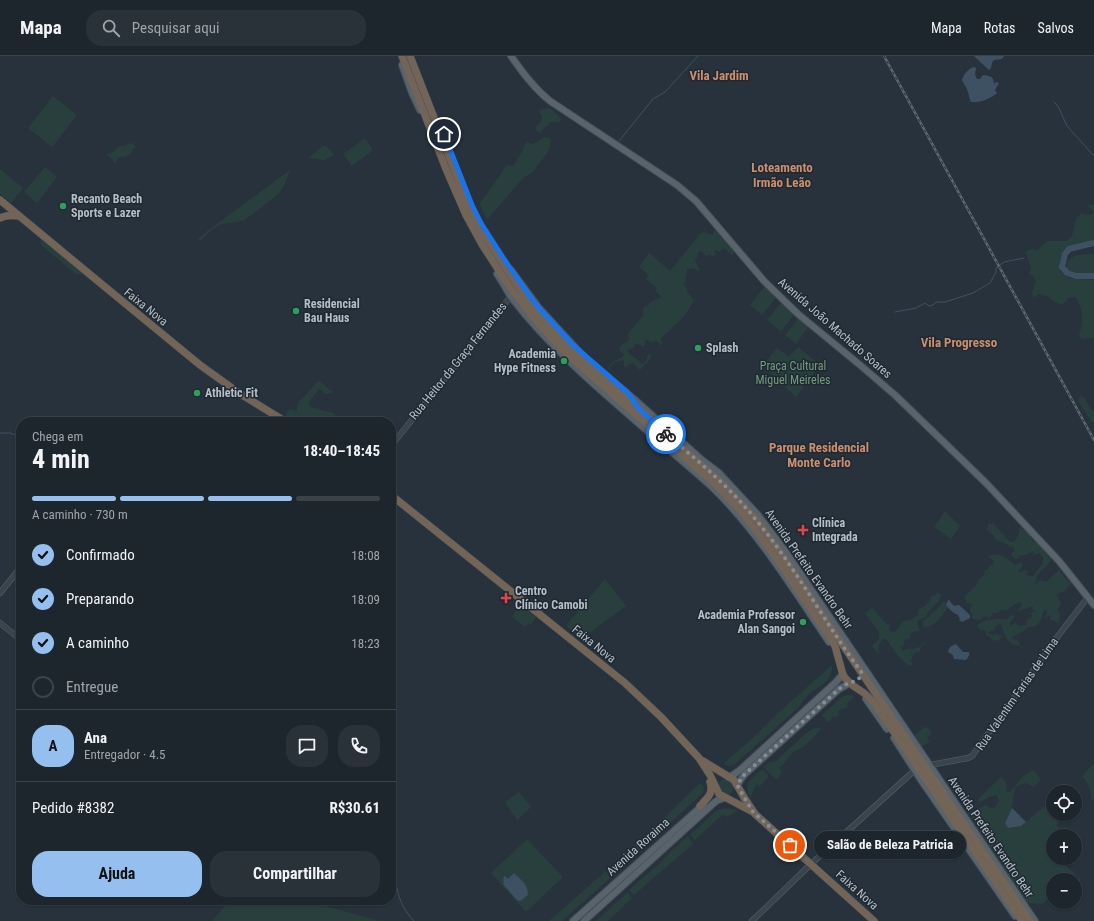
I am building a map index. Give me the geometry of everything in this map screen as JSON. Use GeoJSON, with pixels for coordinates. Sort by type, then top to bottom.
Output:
{"type":"FeatureCollection","features":[{"type":"Feature","properties":{"kind":"highway","name":"Avenida Prefeito Evandro Behr"},"geometry":{"type":"LineString","coordinates":[[402,56],[458,198],[483,246],[513,295],[578,365],[714,483],[734,503],[755,528],[831,639],[835,646],[843,674]]}},
{"type":"Feature","properties":{"kind":"highway","name":"Avenida Prefeito Evandro Behr"},"geometry":{"type":"LineString","coordinates":[[410,56],[454,169],[470,204],[490,244],[526,297],[543,320],[570,348],[721,482],[748,510],[765,531],[927,766],[947,799],[1030,921]]}},
{"type":"Feature","properties":{"kind":"highway"},"geometry":{"type":"LineString","coordinates":[[425,124],[437,146]]}},
{"type":"Feature","properties":{"kind":"highway"},"geometry":{"type":"LineString","coordinates":[[458,198],[464,203],[470,204]]}},
{"type":"Feature","properties":{"kind":"highway","name":"Faixa Nova"},"geometry":{"type":"LineString","coordinates":[[0,200],[3,206],[20,216],[200,365],[227,385],[278,417]]}},
{"type":"Feature","properties":{"kind":"highway"},"geometry":{"type":"LineString","coordinates":[[0,218],[12,215],[20,216]]}},
{"type":"Feature","properties":{"kind":"highway"},"geometry":{"type":"LineString","coordinates":[[483,246],[493,267]]}},
{"type":"Feature","properties":{"kind":"highway"},"geometry":{"type":"LineString","coordinates":[[513,295],[526,297]]}},
{"type":"Feature","properties":{"kind":"highway"},"geometry":{"type":"LineString","coordinates":[[543,320],[559,330],[570,348]]}},
{"type":"Feature","properties":{"kind":"highway"},"geometry":{"type":"LineString","coordinates":[[535,326],[552,338]]}},
{"type":"Feature","properties":{"kind":"highway"},"geometry":{"type":"LineString","coordinates":[[611,385],[628,393],[639,409]]}},
{"type":"Feature","properties":{"kind":"highway"},"geometry":{"type":"LineString","coordinates":[[661,438],[665,446],[675,450],[689,452]]}},
{"type":"Feature","properties":{"kind":"highway"},"geometry":{"type":"LineString","coordinates":[[701,464],[714,469],[721,482]]}},
{"type":"Feature","properties":{"kind":"highway","name":"Faixa Nova"},"geometry":{"type":"LineString","coordinates":[[396,499],[625,683],[656,712],[699,758],[710,775],[715,788]]}},
{"type":"Feature","properties":{"kind":"highway"},"geometry":{"type":"LineString","coordinates":[[755,528],[762,546],[777,559]]}},
{"type":"Feature","properties":{"kind":"highway"},"geometry":{"type":"LineString","coordinates":[[821,613],[839,630],[842,644]]}},
{"type":"Feature","properties":{"kind":"highway"},"geometry":{"type":"LineString","coordinates":[[857,666],[848,667],[843,674],[846,679],[850,682],[856,681],[862,673]]}},
{"type":"Feature","properties":{"kind":"highway","name":"Avenida Prefeito Evandro Behr"},"geometry":{"type":"LineString","coordinates":[[850,682],[857,689],[867,695],[874,703],[1022,921]]}},
{"type":"Feature","properties":{"kind":"highway"},"geometry":{"type":"LineString","coordinates":[[906,750],[914,770],[928,782]]}},
{"type":"Feature","properties":{"kind":"highway"},"geometry":{"type":"LineString","coordinates":[[699,758],[712,789],[709,796],[700,806]]}},
{"type":"Feature","properties":{"kind":"highway","name":"Faixa Nova"},"geometry":{"type":"LineString","coordinates":[[699,758],[728,777]]}},
{"type":"Feature","properties":{"kind":"highway"},"geometry":{"type":"LineString","coordinates":[[913,760],[918,764],[927,766]]}},
{"type":"Feature","properties":{"kind":"highway"},"geometry":{"type":"LineString","coordinates":[[724,777],[734,780],[737,785],[734,794],[726,798],[719,794],[715,788],[717,781],[724,777]]}},
{"type":"Feature","properties":{"kind":"highway","name":"Faixa Nova"},"geometry":{"type":"LineString","coordinates":[[737,785],[753,812],[874,921]]}},
{"type":"Feature","properties":{"kind":"highway","name":"Faixa Nova"},"geometry":{"type":"LineString","coordinates":[[726,798],[753,812]]}},
{"type":"Feature","properties":{"kind":"highway"},"geometry":{"type":"LineString","coordinates":[[947,799],[960,810],[966,827]]}},
{"type":"Feature","properties":{"kind":"main road","name":"Avenida Prefeito Evandro Behr"},"geometry":{"type":"LineString","coordinates":[[399,56],[412,93],[453,194],[471,231],[493,267],[535,326],[576,368],[720,495],[746,523],[781,571],[838,655]]}},
{"type":"Feature","properties":{"kind":"main road","name":"Avenida Prefeito Evandro Behr"},"geometry":{"type":"LineString","coordinates":[[413,56],[470,204],[488,236],[539,308],[585,357],[628,393],[689,452],[714,469],[739,494],[765,524],[782,546],[839,630],[927,766],[960,810],[1035,921]]}},
{"type":"Feature","properties":{"kind":"main road","name":"Avenida João Machado Soares"},"geometry":{"type":"LineString","coordinates":[[511,56],[534,87],[550,101],[689,194],[764,282],[798,314],[890,390],[950,447],[1059,561],[1094,605]]}},
{"type":"Feature","properties":{"kind":"main road"},"geometry":{"type":"LineString","coordinates":[[728,777],[740,770],[843,674]]}},
{"type":"Feature","properties":{"kind":"main road"},"geometry":{"type":"LineString","coordinates":[[737,785],[744,775],[839,689],[850,682]]}},
{"type":"Feature","properties":{"kind":"main road","name":"Avenida Prefeito Evandro Behr"},"geometry":{"type":"LineString","coordinates":[[857,689],[872,707],[1018,921]]}},
{"type":"Feature","properties":{"kind":"main road","name":"Avenida Roraima"},"geometry":{"type":"LineString","coordinates":[[573,921],[711,797],[715,788]]}},
{"type":"Feature","properties":{"kind":"main road","name":"Avenida Roraima"},"geometry":{"type":"LineString","coordinates":[[584,921],[715,802],[726,798]]}},
{"type":"Feature","properties":{"kind":"street"},"geometry":{"type":"LineString","coordinates":[[0,218],[4,212],[3,206]]}},
{"type":"Feature","properties":{"kind":"street","name":"Rua Heitor da Graça Fernandes"},"geometry":{"type":"LineString","coordinates":[[396,440],[513,295]]}},
{"type":"Feature","properties":{"kind":"street"},"geometry":{"type":"LineString","coordinates":[[0,593],[16,573]]}},
{"type":"Feature","properties":{"kind":"street","name":"Rua Valentim Farias de Lima"},"geometry":{"type":"LineString","coordinates":[[927,766],[972,756],[1058,636],[1088,598]]}},
{"type":"Feature","properties":{"kind":"street"},"geometry":{"type":"LineString","coordinates":[[0,623],[16,636]]}},
{"type":"Feature","properties":{"kind":"street"},"geometry":{"type":"LineString","coordinates":[[752,921],[811,864],[914,770]]}},
{"type":"Feature","properties":{"kind":"green space"},"geometry":{"type":"Polygon","coordinates":[[[53,96],[77,115],[52,147],[28,128],[53,96]]]}},
{"type":"Feature","properties":{"kind":"green space"},"geometry":{"type":"Polygon","coordinates":[[[548,108],[553,110],[562,119],[559,122],[550,122],[549,125],[540,133],[536,131],[536,127],[542,119],[539,112],[540,110],[548,108]]]}},
{"type":"Feature","properties":{"kind":"green space"},"geometry":{"type":"Polygon","coordinates":[[[544,137],[551,139],[549,150],[532,173],[524,177],[487,220],[480,203],[507,165],[513,166],[522,152],[526,142],[533,144],[544,137]]]}},
{"type":"Feature","properties":{"kind":"green space"},"geometry":{"type":"Polygon","coordinates":[[[365,138],[373,150],[352,166],[343,154],[365,138]]]}},
{"type":"Feature","properties":{"kind":"green space"},"geometry":{"type":"Polygon","coordinates":[[[131,143],[136,147],[132,150],[131,154],[124,157],[119,157],[115,163],[113,163],[113,160],[106,154],[112,153],[119,146],[131,143]]]}},
{"type":"Feature","properties":{"kind":"green space"},"geometry":{"type":"Polygon","coordinates":[[[323,146],[328,147],[334,155],[324,160],[308,158],[323,146]]]}},
{"type":"Feature","properties":{"kind":"green space"},"geometry":{"type":"Polygon","coordinates":[[[45,167],[57,177],[37,203],[24,192],[45,167]]]}},
{"type":"Feature","properties":{"kind":"green space"},"geometry":{"type":"Polygon","coordinates":[[[0,169],[23,188],[11,203],[0,194],[0,169]]]}},
{"type":"Feature","properties":{"kind":"green space"},"geometry":{"type":"Polygon","coordinates":[[[290,170],[282,190],[253,214],[241,221],[219,225],[210,231],[201,241],[198,239],[207,231],[290,170]]]}},
{"type":"Feature","properties":{"kind":"green space"},"geometry":{"type":"Polygon","coordinates":[[[1088,204],[1094,205],[1094,241],[1067,249],[1062,255],[1060,267],[1060,271],[1068,278],[1094,280],[1094,339],[1081,339],[1079,334],[1082,324],[1082,313],[1080,305],[1075,297],[1069,297],[1063,305],[1042,294],[1038,294],[1034,298],[1032,292],[1036,282],[1034,277],[1029,273],[1031,269],[1026,253],[1030,249],[1038,250],[1048,241],[1067,241],[1072,236],[1076,219],[1081,213],[1090,215],[1093,214],[1093,211],[1088,204]]]}},
{"type":"Feature","properties":{"kind":"green space"},"geometry":{"type":"Polygon","coordinates":[[[715,230],[733,251],[733,255],[724,248],[720,252],[716,250],[716,254],[713,256],[706,256],[702,251],[699,251],[695,261],[700,270],[698,271],[693,268],[687,269],[684,284],[688,293],[694,300],[688,311],[660,339],[662,342],[661,345],[659,345],[660,344],[657,341],[652,342],[647,340],[645,341],[644,347],[635,343],[634,348],[627,351],[642,364],[646,361],[648,354],[651,355],[652,357],[640,370],[633,363],[624,367],[624,360],[615,362],[607,370],[612,362],[624,355],[620,351],[620,347],[629,340],[628,333],[643,315],[645,306],[646,305],[648,308],[649,306],[647,305],[649,303],[661,297],[655,290],[657,288],[646,279],[649,275],[639,267],[649,253],[670,271],[700,234],[704,232],[712,235],[715,230]]]}},
{"type":"Feature","properties":{"kind":"green space"},"geometry":{"type":"Polygon","coordinates":[[[40,238],[83,274],[76,274],[41,245],[40,238]]]}},
{"type":"Feature","properties":{"kind":"green space"},"geometry":{"type":"Polygon","coordinates":[[[1094,254],[1094,274],[1087,275],[1070,272],[1067,270],[1069,260],[1075,256],[1094,254]]]}},
{"type":"Feature","properties":{"kind":"green space"},"geometry":{"type":"Polygon","coordinates":[[[764,287],[776,298],[762,315],[750,305],[764,287]]]}},
{"type":"Feature","properties":{"kind":"green space"},"geometry":{"type":"Polygon","coordinates":[[[781,303],[792,313],[793,316],[781,332],[767,320],[781,303]]]}},
{"type":"Feature","properties":{"kind":"green space"},"geometry":{"type":"Polygon","coordinates":[[[800,319],[809,326],[796,344],[785,335],[797,320],[800,319]]]}},
{"type":"Feature","properties":{"kind":"green space","name":"Praça Cultural Miguel Meireles"},"geometry":{"type":"Polygon","coordinates":[[[798,347],[820,365],[796,397],[763,366],[777,348],[789,357],[798,347]]]}},
{"type":"Feature","properties":{"kind":"green space"},"geometry":{"type":"Polygon","coordinates":[[[320,381],[333,391],[332,393],[326,394],[319,389],[308,404],[317,409],[336,414],[334,417],[287,417],[285,414],[290,409],[297,411],[298,403],[316,383],[320,381]]]}},
{"type":"Feature","properties":{"kind":"green space"},"geometry":{"type":"Polygon","coordinates":[[[1080,396],[1085,398],[1090,408],[1094,412],[1094,423],[1091,421],[1078,401],[1080,396]]]}},
{"type":"Feature","properties":{"kind":"green space"},"geometry":{"type":"Polygon","coordinates":[[[945,511],[960,526],[951,539],[934,527],[945,511]]]}},
{"type":"Feature","properties":{"kind":"green space"},"geometry":{"type":"Polygon","coordinates":[[[993,523],[1009,541],[1013,542],[1017,537],[1019,534],[1019,527],[1029,533],[1033,541],[1037,543],[1052,560],[1036,577],[1036,584],[1040,580],[1046,582],[1059,570],[1071,583],[1065,591],[1057,594],[1061,604],[1057,610],[1060,614],[1059,624],[1053,620],[1050,620],[1049,615],[1046,618],[1045,617],[1047,611],[1045,609],[1039,623],[1033,627],[1029,627],[1013,637],[1012,639],[1017,640],[1020,645],[1009,642],[1000,623],[995,627],[994,631],[989,631],[988,633],[1001,635],[1002,637],[998,641],[993,640],[989,636],[987,637],[985,630],[981,630],[977,627],[977,625],[992,619],[1008,619],[1009,616],[1012,615],[1015,616],[1010,623],[1010,626],[1015,623],[1020,626],[1026,625],[1027,619],[1032,618],[1031,613],[1035,611],[1032,609],[1033,606],[1017,612],[1022,604],[1020,602],[1007,610],[1001,610],[997,613],[993,613],[990,618],[985,616],[980,620],[973,619],[970,610],[972,604],[967,603],[964,597],[984,575],[985,570],[988,570],[989,566],[994,563],[988,556],[1003,556],[1015,565],[1022,562],[1023,565],[1018,572],[1027,570],[1028,572],[1026,574],[1032,577],[1043,563],[1043,557],[1039,553],[1033,555],[1034,551],[1026,555],[1021,555],[1017,559],[1014,558],[1011,554],[1014,551],[1014,548],[996,540],[987,530],[988,524],[993,523]]]}},
{"type":"Feature","properties":{"kind":"green space"},"geometry":{"type":"Polygon","coordinates":[[[605,579],[626,606],[581,639],[566,626],[605,579]]]}},
{"type":"Feature","properties":{"kind":"green space"},"geometry":{"type":"Polygon","coordinates":[[[936,593],[941,594],[938,602],[931,608],[926,617],[918,621],[921,632],[917,631],[911,633],[909,639],[905,639],[904,645],[900,646],[903,651],[906,649],[917,648],[927,642],[921,647],[920,651],[913,654],[911,661],[913,666],[908,665],[897,655],[887,640],[883,639],[880,643],[880,654],[878,654],[872,646],[879,639],[879,632],[865,613],[872,608],[887,624],[886,625],[890,624],[889,630],[891,632],[895,632],[903,621],[910,620],[917,616],[919,609],[927,604],[931,596],[935,596],[936,593]]]}},
{"type":"Feature","properties":{"kind":"green space"},"geometry":{"type":"Polygon","coordinates":[[[944,601],[946,602],[948,608],[935,623],[928,627],[924,627],[923,621],[944,601]]]}},
{"type":"Feature","properties":{"kind":"green space"},"geometry":{"type":"Polygon","coordinates":[[[520,605],[536,617],[531,625],[529,623],[525,627],[512,617],[520,605]]]}},
{"type":"Feature","properties":{"kind":"green space"},"geometry":{"type":"Polygon","coordinates":[[[832,665],[830,676],[824,684],[807,696],[799,707],[735,764],[729,766],[723,764],[754,737],[780,711],[832,665]]]}},
{"type":"Feature","properties":{"kind":"green space"},"geometry":{"type":"Polygon","coordinates":[[[849,695],[855,696],[847,704],[848,706],[838,711],[839,714],[835,718],[834,716],[828,722],[822,715],[841,698],[849,695]]]}},
{"type":"Feature","properties":{"kind":"green space"},"geometry":{"type":"Polygon","coordinates":[[[822,727],[809,742],[793,752],[779,768],[782,772],[777,780],[764,767],[770,762],[774,762],[778,759],[812,729],[822,727]]]}},
{"type":"Feature","properties":{"kind":"green space"},"geometry":{"type":"Polygon","coordinates":[[[925,727],[928,728],[932,734],[927,737],[930,742],[921,747],[914,735],[925,727]]]}},
{"type":"Feature","properties":{"kind":"green space"},"geometry":{"type":"Polygon","coordinates":[[[1094,763],[1094,799],[1092,801],[1089,786],[1082,776],[1094,763]]]}},
{"type":"Feature","properties":{"kind":"green space"},"geometry":{"type":"Polygon","coordinates":[[[762,769],[769,776],[760,786],[757,784],[750,798],[748,794],[748,782],[762,769]]]}},
{"type":"Feature","properties":{"kind":"green space"},"geometry":{"type":"Polygon","coordinates":[[[1033,770],[1041,779],[1034,787],[1025,783],[1016,787],[1012,808],[1005,823],[1008,828],[1021,826],[1046,806],[1046,821],[1060,821],[1056,825],[1059,829],[1046,829],[1046,865],[1066,865],[1074,873],[1046,873],[1046,900],[1042,904],[1025,903],[968,813],[986,805],[992,809],[996,806],[999,801],[997,795],[979,803],[979,798],[1001,777],[1006,782],[1007,792],[1010,792],[1023,776],[1033,770]]]}},
{"type":"Feature","properties":{"kind":"green space"},"geometry":{"type":"Polygon","coordinates":[[[726,779],[732,781],[734,787],[732,793],[726,795],[720,793],[718,787],[720,781],[726,779]]]}},
{"type":"Feature","properties":{"kind":"green space"},"geometry":{"type":"Polygon","coordinates":[[[700,783],[704,787],[703,793],[669,824],[663,819],[700,783]]]}},
{"type":"Feature","properties":{"kind":"green space"},"geometry":{"type":"Polygon","coordinates":[[[519,792],[531,807],[517,820],[505,802],[519,792]]]}},
{"type":"Feature","properties":{"kind":"green space"},"geometry":{"type":"Polygon","coordinates":[[[726,808],[738,810],[728,817],[722,815],[695,840],[690,835],[717,810],[726,808]]]}},
{"type":"Feature","properties":{"kind":"green space"},"geometry":{"type":"Polygon","coordinates":[[[660,823],[664,829],[644,845],[614,874],[610,869],[660,823]]]}},
{"type":"Feature","properties":{"kind":"green space"},"geometry":{"type":"Polygon","coordinates":[[[688,836],[693,844],[634,895],[629,890],[660,863],[688,836]]]}},
{"type":"Feature","properties":{"kind":"green space"},"geometry":{"type":"Polygon","coordinates":[[[527,839],[563,877],[526,912],[491,873],[527,839]]]}},
{"type":"Feature","properties":{"kind":"green space"},"geometry":{"type":"Polygon","coordinates":[[[606,871],[610,878],[562,921],[549,921],[606,871]]]}},
{"type":"Feature","properties":{"kind":"green space"},"geometry":{"type":"Polygon","coordinates":[[[628,892],[632,898],[608,921],[596,921],[628,892]]]}},
{"type":"Feature","properties":{"kind":"green space"},"geometry":{"type":"Polygon","coordinates":[[[226,905],[322,905],[379,921],[212,921],[226,905]]]}},
{"type":"Feature","properties":{"kind":"water"},"geometry":{"type":"Polygon","coordinates":[[[974,56],[1004,56],[1002,59],[994,60],[989,70],[974,56]]]}},
{"type":"Feature","properties":{"kind":"water"},"geometry":{"type":"Polygon","coordinates":[[[974,67],[976,68],[975,74],[977,79],[980,79],[983,75],[986,75],[993,79],[994,84],[996,82],[999,83],[995,90],[997,93],[988,99],[978,102],[971,102],[968,90],[962,80],[966,72],[974,67]]]}},
{"type":"Feature","properties":{"kind":"water"},"geometry":{"type":"Polygon","coordinates":[[[948,600],[954,606],[959,605],[970,615],[970,618],[962,622],[959,620],[958,615],[951,611],[946,605],[948,600]]]}},
{"type":"Feature","properties":{"kind":"water"},"geometry":{"type":"Polygon","coordinates":[[[956,644],[963,652],[969,652],[966,660],[954,659],[953,655],[948,652],[950,647],[956,644]]]}},
{"type":"Feature","properties":{"kind":"water"},"geometry":{"type":"Polygon","coordinates":[[[1012,808],[1026,822],[1021,826],[1008,828],[1005,823],[1012,808]]]}},
{"type":"Feature","properties":{"kind":"water"},"geometry":{"type":"Polygon","coordinates":[[[514,873],[524,882],[528,891],[528,895],[520,901],[517,900],[503,884],[503,878],[505,876],[508,879],[514,873]]]}},
{"type":"Feature","properties":{"kind":"waterway"},"geometry":{"type":"LineString","coordinates":[[619,141],[653,99],[665,92],[698,56]]}},
{"type":"Feature","properties":{"kind":"waterway"},"geometry":{"type":"LineString","coordinates":[[1054,102],[1058,106],[1067,126],[1094,156]]}},
{"type":"Feature","properties":{"kind":"waterway"},"geometry":{"type":"LineString","coordinates":[[1094,243],[1069,249],[1065,254],[1062,267],[1067,273],[1076,276],[1094,276]]}},
{"type":"Feature","properties":{"kind":"waterway"},"geometry":{"type":"LineString","coordinates":[[895,312],[916,308],[925,303],[929,306],[936,302],[945,302],[973,293],[990,283],[996,272],[996,268],[1004,262],[1024,258]]}},
{"type":"Feature","properties":{"kind":"waterway"},"geometry":{"type":"LineString","coordinates":[[0,433],[10,433],[16,435]]}},
{"type":"Feature","properties":{"kind":"waterway"},"geometry":{"type":"LineString","coordinates":[[396,887],[403,906],[414,921]]}},
{"type":"Feature","properties":{"kind":"railway"},"geometry":{"type":"LineString","coordinates":[[884,56],[1094,440]]}},
{"type":"Feature","properties":{"kind":"way so far"},"geometry":{"type":"LineString","coordinates":[[666,434],[721,482],[756,520],[778,549],[862,673],[859,679],[850,682],[839,689],[744,775],[737,785],[753,812],[790,845]]}},
{"type":"Feature","properties":{"kind":"place","name":"Recanto Beach Sports e Lazer"},"geometry":{"type":"Point","coordinates":[63,206]}},
{"type":"Feature","properties":{"kind":"place","name":"Residencial Bau Haus"},"geometry":{"type":"Point","coordinates":[296,311]}},
{"type":"Feature","properties":{"kind":"place","name":"Splash"},"geometry":{"type":"Point","coordinates":[698,348]}},
{"type":"Feature","properties":{"kind":"place","name":"Academia Hype Fitness"},"geometry":{"type":"Point","coordinates":[564,361]}},
{"type":"Feature","properties":{"kind":"place","name":"Athletic Fit"},"geometry":{"type":"Point","coordinates":[197,393]}},
{"type":"Feature","properties":{"kind":"place","name":"Clínica Integrada"},"geometry":{"type":"Point","coordinates":[803,530]}},
{"type":"Feature","properties":{"kind":"place","name":"Centro Clínico Camobi"},"geometry":{"type":"Point","coordinates":[506,598]}},
{"type":"Feature","properties":{"kind":"place","name":"Academia Professor Alan Sangoi"},"geometry":{"type":"Point","coordinates":[803,622]}},
{"type":"Feature","properties":{"kind":"place","name":"Salão de Beleza Patricia"},"geometry":{"type":"Point","coordinates":[790,845]}},
{"type":"Feature","properties":{"kind":"district","name":"Vila Jardim"},"geometry":{"type":"Point","coordinates":[719,75]}},
{"type":"Feature","properties":{"kind":"district","name":"Loteamento Irmão Leão"},"geometry":{"type":"Point","coordinates":[782,174]}},
{"type":"Feature","properties":{"kind":"district","name":"Vila Progresso"},"geometry":{"type":"Point","coordinates":[959,342]}},
{"type":"Feature","properties":{"kind":"district","name":"Parque Residencial Monte Carlo"},"geometry":{"type":"Point","coordinates":[819,454]}},
{"type":"Feature","properties":{"kind":"route"},"geometry":{"type":"LineString","coordinates":[[444,134],[472,205],[481,223],[488,236],[531,298],[573,345],[595,366],[628,393],[639,409],[666,434]]}}]}
